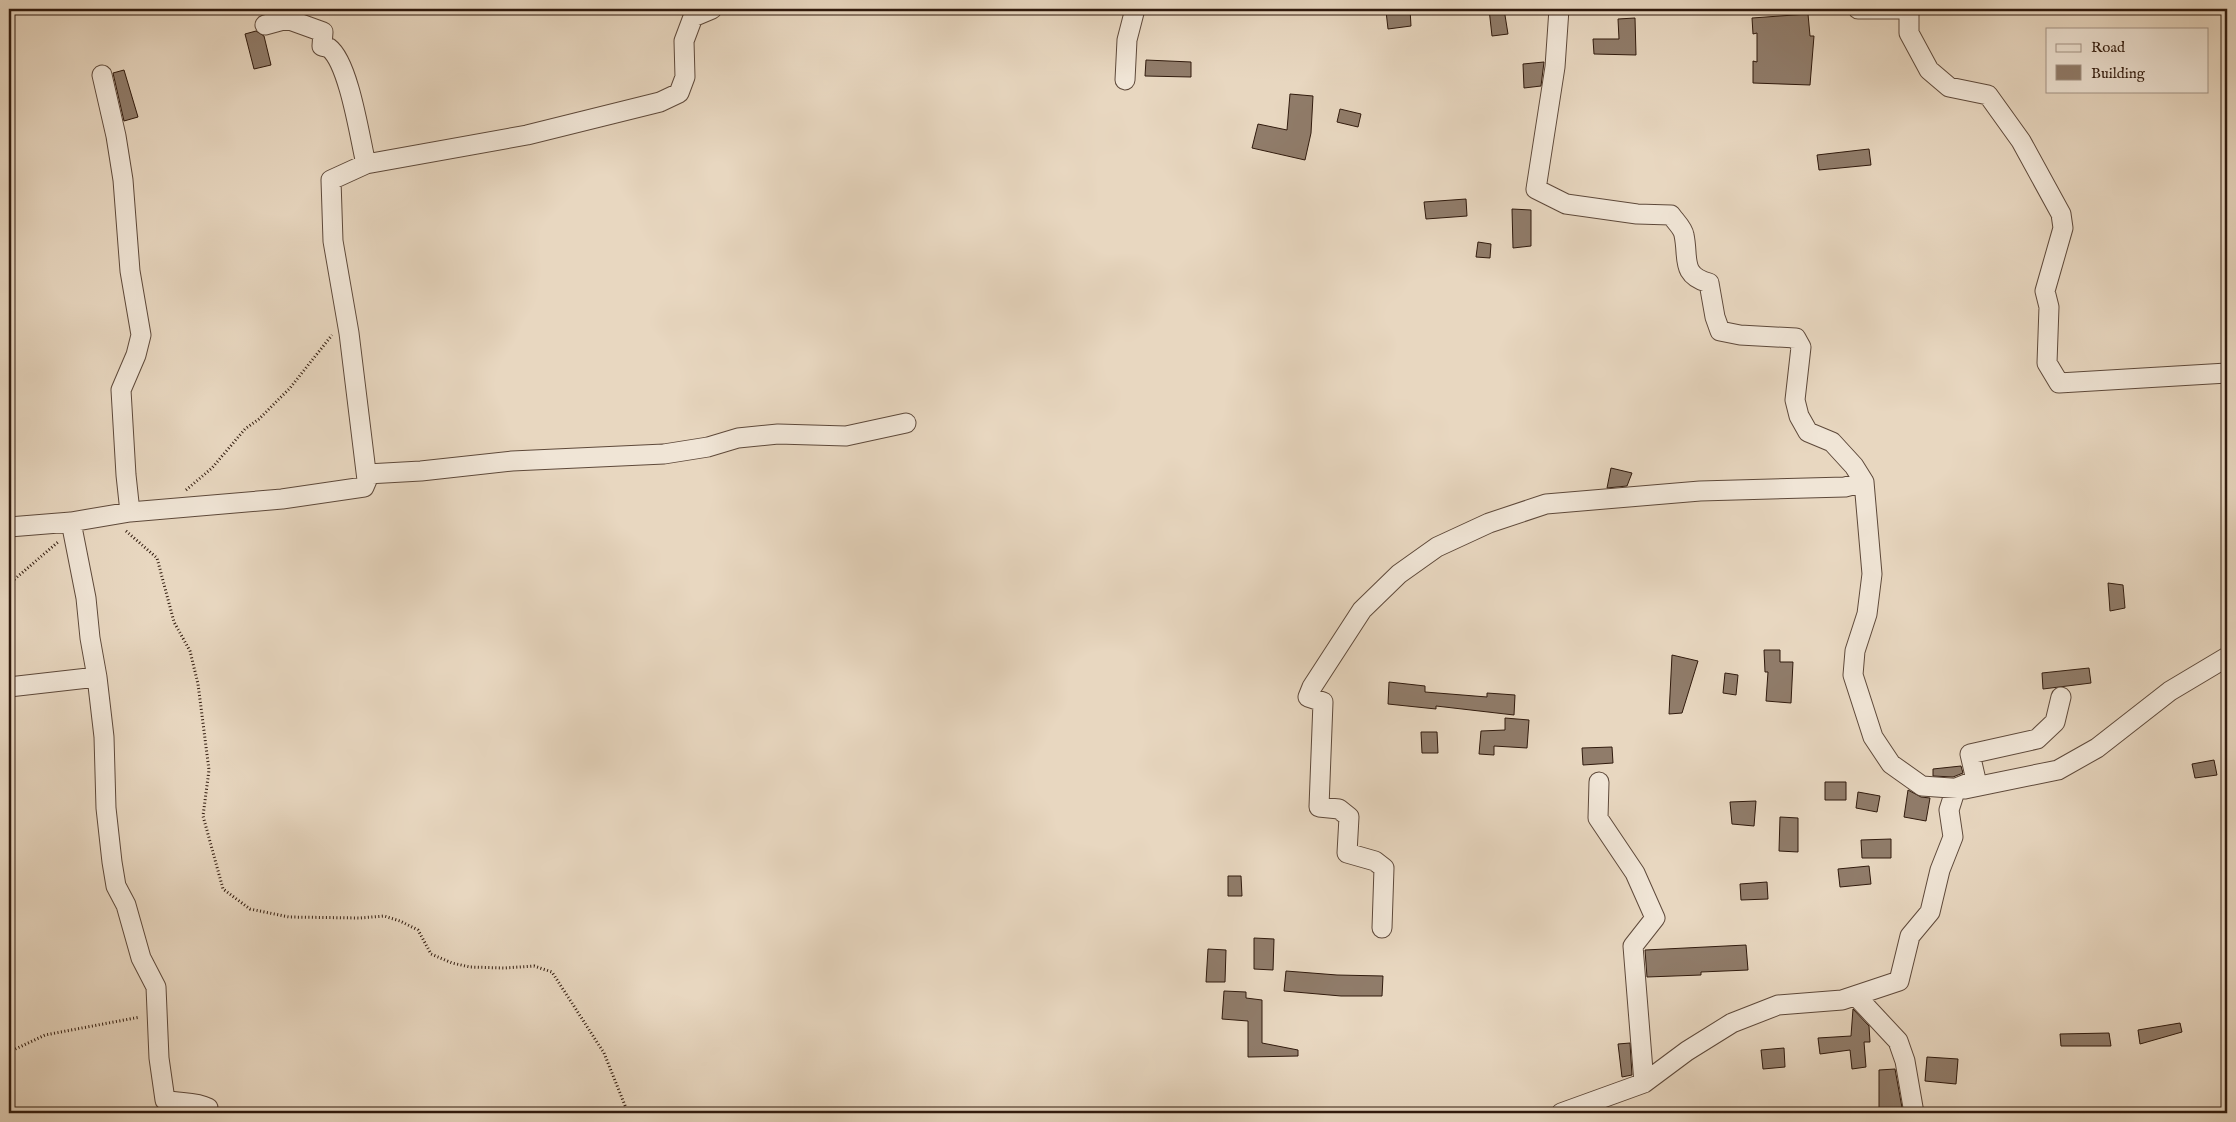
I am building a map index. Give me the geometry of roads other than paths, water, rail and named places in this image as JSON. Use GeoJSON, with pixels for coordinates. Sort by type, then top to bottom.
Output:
{"type":"FeatureCollection","features":[{"type":"Feature","properties":{"kind":"street"},"geometry":{"type":"LineString","coordinates":[[9,527],[71,522],[130,512],[282,499],[364,487],[368,480],[347,322],[333,241],[331,180],[366,164],[528,135],[660,102],[679,93],[685,77],[684,41],[693,13],[712,9]]}},
{"type":"Feature","properties":{"kind":"street"},"geometry":{"type":"LineString","coordinates":[[1125,80],[1126,40],[1135,9]]}},
{"type":"Feature","properties":{"kind":"street"},"geometry":{"type":"LineString","coordinates":[[1560,9],[1555,67],[1536,189],[1566,204],[1637,214],[1671,215],[1684,232],[1687,267],[1697,280],[1709,283],[1715,316],[1720,331],[1740,335],[1796,338],[1801,347],[1796,400],[1799,416],[1808,432],[1832,442],[1854,466],[1864,482],[1872,574],[1867,614],[1855,651],[1854,675],[1873,737],[1891,764],[1922,786],[1965,789],[2058,770],[2097,748],[2170,691],[2227,657]]}},
{"type":"Feature","properties":{"kind":"street"},"geometry":{"type":"LineString","coordinates":[[1858,9],[1897,9]]}},
{"type":"Feature","properties":{"kind":"street"},"geometry":{"type":"LineString","coordinates":[[1909,9],[1908,33],[1929,70],[1949,87],[1988,95],[2020,141],[2061,214],[2062,228],[2045,291],[2048,307],[2047,363],[2059,382],[2227,373]]}},
{"type":"Feature","properties":{"kind":"street"},"geometry":{"type":"LineString","coordinates":[[265,25],[287,19],[323,32],[322,46],[329,48],[338,62],[350,90],[366,164]]}},
{"type":"Feature","properties":{"kind":"street"},"geometry":{"type":"LineString","coordinates":[[102,75],[116,136],[123,180],[130,271],[141,335],[136,355],[121,390],[130,512]]}},
{"type":"Feature","properties":{"kind":"street"},"geometry":{"type":"LineString","coordinates":[[367,474],[421,471],[512,461],[664,454],[708,447],[738,438],[778,434],[846,436],[906,423]]}},
{"type":"Feature","properties":{"kind":"street"},"geometry":{"type":"LineString","coordinates":[[1382,928],[1384,868],[1375,861],[1347,853],[1349,817],[1339,809],[1320,807],[1323,702],[1308,696],[1321,672],[1362,610],[1399,574],[1437,547],[1489,523],[1546,504],[1700,491],[1844,488],[1864,482]]}},
{"type":"Feature","properties":{"kind":"street"},"geometry":{"type":"LineString","coordinates":[[71,522],[86,598],[90,638],[97,677],[104,737],[106,808],[116,886],[126,905],[141,958],[156,987],[159,1058],[165,1100],[178,1103],[198,1103],[208,1108],[208,1113]]}},
{"type":"Feature","properties":{"kind":"street"},"geometry":{"type":"LineString","coordinates":[[9,687],[97,677]]}},
{"type":"Feature","properties":{"kind":"street"},"geometry":{"type":"LineString","coordinates":[[1956,788],[1976,780],[1970,754],[2038,739],[2055,722],[2061,697]]}},
{"type":"Feature","properties":{"kind":"street"},"geometry":{"type":"LineString","coordinates":[[1599,782],[1598,818],[1635,872],[1656,918],[1633,946],[1644,1083]]}},
{"type":"Feature","properties":{"kind":"street"},"geometry":{"type":"LineString","coordinates":[[1560,1113],[1644,1083],[1687,1051],[1732,1023],[1778,1005],[1842,1000],[1899,981],[1910,936],[1930,912],[1940,870],[1953,836],[1949,810],[1956,788]]}},
{"type":"Feature","properties":{"kind":"street"},"geometry":{"type":"LineString","coordinates":[[1856,996],[1898,1041],[1906,1061],[1914,1113]]}}]}
